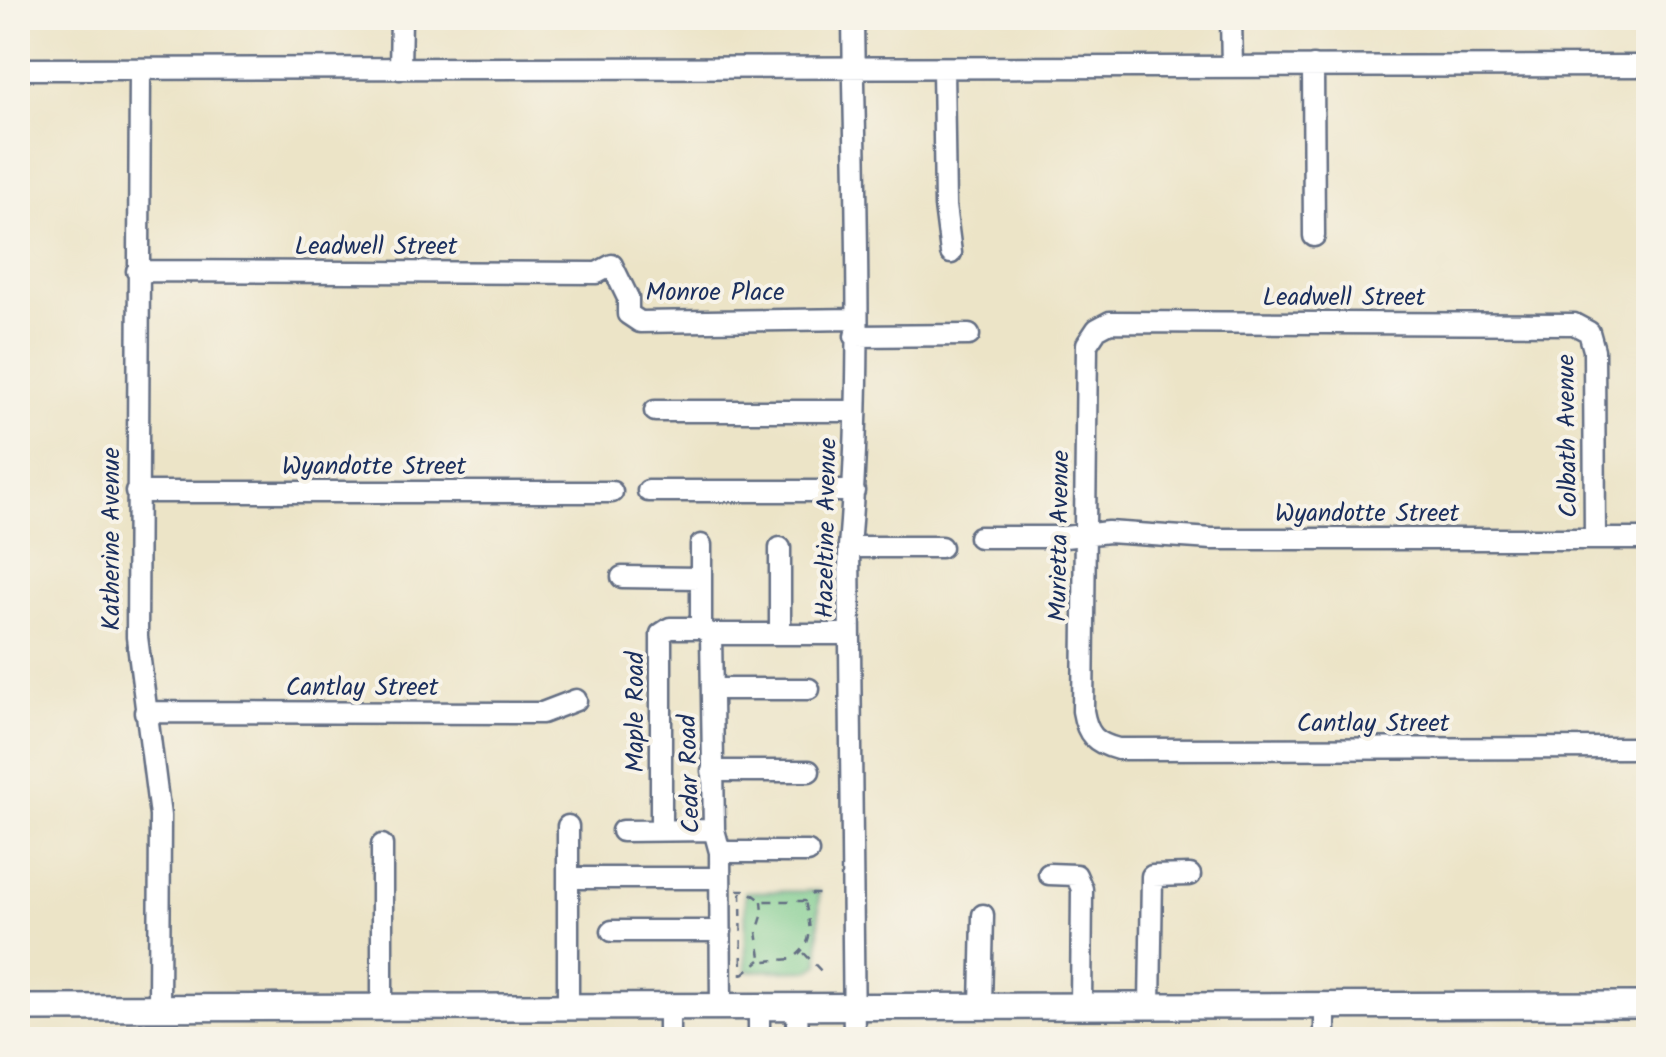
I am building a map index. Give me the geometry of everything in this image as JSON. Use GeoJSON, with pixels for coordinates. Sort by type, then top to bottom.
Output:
{"type":"FeatureCollection","features":[{"type":"Feature","properties":{"kind":"main road"},"geometry":{"type":"LineString","coordinates":[[18,1008],[1648,1005]]}},
{"type":"Feature","properties":{"kind":"street"},"geometry":{"type":"LineString","coordinates":[[400,69],[401,18]]}},
{"type":"Feature","properties":{"kind":"street","name":"Hazeltine Avenue"},"geometry":{"type":"LineString","coordinates":[[853,18],[854,492],[849,547],[849,634],[854,1040]]}},
{"type":"Feature","properties":{"kind":"street"},"geometry":{"type":"LineString","coordinates":[[1231,18],[1232,67]]}},
{"type":"Feature","properties":{"kind":"street"},"geometry":{"type":"LineString","coordinates":[[1312,66],[1314,236]]}},
{"type":"Feature","properties":{"kind":"street"},"geometry":{"type":"LineString","coordinates":[[18,69],[1648,66]]}},
{"type":"Feature","properties":{"kind":"street"},"geometry":{"type":"LineString","coordinates":[[943,68],[945,206],[951,253]]}},
{"type":"Feature","properties":{"kind":"street","name":"Katherine Avenue"},"geometry":{"type":"LineString","coordinates":[[140,70],[136,637],[160,816],[160,1007]]}},
{"type":"Feature","properties":{"kind":"street","name":"Monroe Place"},"geometry":{"type":"LineString","coordinates":[[612,265],[628,298],[628,314],[640,322],[855,327]]}},
{"type":"Feature","properties":{"kind":"street","name":"Leadwell Street"},"geometry":{"type":"LineString","coordinates":[[137,272],[597,273],[612,265]]}},
{"type":"Feature","properties":{"kind":"street","name":"Leadwell Street"},"geometry":{"type":"LineString","coordinates":[[1097,328],[1110,322],[1574,324],[1589,332]]}},
{"type":"Feature","properties":{"kind":"street"},"geometry":{"type":"LineString","coordinates":[[855,327],[970,335]]}},
{"type":"Feature","properties":{"kind":"street","name":"Murietta Avenue"},"geometry":{"type":"LineString","coordinates":[[1097,328],[1087,344],[1083,712],[1086,729],[1098,743]]}},
{"type":"Feature","properties":{"kind":"street","name":"Colbath Avenue"},"geometry":{"type":"LineString","coordinates":[[1589,332],[1594,350],[1594,540]]}},
{"type":"Feature","properties":{"kind":"street"},"geometry":{"type":"LineString","coordinates":[[655,411],[854,411]]}},
{"type":"Feature","properties":{"kind":"street"},"geometry":{"type":"LineString","coordinates":[[648,491],[854,492]]}},
{"type":"Feature","properties":{"kind":"street","name":"Wyandotte Street"},"geometry":{"type":"LineString","coordinates":[[136,492],[612,492]]}},
{"type":"Feature","properties":{"kind":"street","name":"Wyandotte Street"},"geometry":{"type":"LineString","coordinates":[[979,536],[1122,532],[1212,540],[1648,539]]}},
{"type":"Feature","properties":{"kind":"street","name":"Cedar Road"},"geometry":{"type":"LineString","coordinates":[[701,545],[712,689],[714,830],[727,886],[721,931],[721,1008]]}},
{"type":"Feature","properties":{"kind":"street"},"geometry":{"type":"LineString","coordinates":[[849,547],[941,547]]}},
{"type":"Feature","properties":{"kind":"street"},"geometry":{"type":"LineString","coordinates":[[780,548],[780,634]]}},
{"type":"Feature","properties":{"kind":"street"},"geometry":{"type":"LineString","coordinates":[[622,577],[701,578]]}},
{"type":"Feature","properties":{"kind":"street","name":"Maple Road"},"geometry":{"type":"LineString","coordinates":[[662,830],[661,634],[670,628],[849,634]]}},
{"type":"Feature","properties":{"kind":"street"},"geometry":{"type":"LineString","coordinates":[[712,689],[810,690]]}},
{"type":"Feature","properties":{"kind":"street","name":"Cantlay Street"},"geometry":{"type":"LineString","coordinates":[[145,712],[542,713],[576,700]]}},
{"type":"Feature","properties":{"kind":"street","name":"Cantlay Street"},"geometry":{"type":"LineString","coordinates":[[1098,743],[1118,749],[1648,748]]}},
{"type":"Feature","properties":{"kind":"street"},"geometry":{"type":"LineString","coordinates":[[712,771],[809,772]]}},
{"type":"Feature","properties":{"kind":"street"},"geometry":{"type":"LineString","coordinates":[[568,826],[568,1008]]}},
{"type":"Feature","properties":{"kind":"street"},"geometry":{"type":"LineString","coordinates":[[622,830],[714,830]]}},
{"type":"Feature","properties":{"kind":"street"},"geometry":{"type":"LineString","coordinates":[[382,845],[382,1008]]}},
{"type":"Feature","properties":{"kind":"street"},"geometry":{"type":"LineString","coordinates":[[720,852],[808,852]]}},
{"type":"Feature","properties":{"kind":"street"},"geometry":{"type":"LineString","coordinates":[[1048,874],[1076,876],[1082,889],[1081,1007]]}},
{"type":"Feature","properties":{"kind":"street"},"geometry":{"type":"LineString","coordinates":[[1150,1006],[1152,876],[1190,875]]}},
{"type":"Feature","properties":{"kind":"street"},"geometry":{"type":"LineString","coordinates":[[568,878],[727,886]]}},
{"type":"Feature","properties":{"kind":"street"},"geometry":{"type":"LineString","coordinates":[[982,1006],[983,914]]}},
{"type":"Feature","properties":{"kind":"street"},"geometry":{"type":"LineString","coordinates":[[612,931],[721,931]]}},
{"type":"Feature","properties":{"kind":"street"},"geometry":{"type":"LineString","coordinates":[[1325,1006],[1325,1040]]}},
{"type":"Feature","properties":{"kind":"street"},"geometry":{"type":"LineString","coordinates":[[759,1007],[760,1040]]}},
{"type":"Feature","properties":{"kind":"street"},"geometry":{"type":"LineString","coordinates":[[797,1007],[798,1040]]}},
{"type":"Feature","properties":{"kind":"street"},"geometry":{"type":"LineString","coordinates":[[668,1008],[669,1040]]}},
{"type":"Feature","properties":{"kind":"path"},"geometry":{"type":"LineString","coordinates":[[762,958],[742,975],[727,886],[747,890],[762,901],[805,901],[812,894],[824,894]]}},
{"type":"Feature","properties":{"kind":"path"},"geometry":{"type":"LineString","coordinates":[[762,901],[757,932],[766,961],[792,959],[810,941],[812,930],[805,901]]}},
{"type":"Feature","properties":{"kind":"path"},"geometry":{"type":"LineString","coordinates":[[802,952],[823,974]]}},
{"type":"Feature","properties":{"kind":"green space"},"geometry":{"type":"Polygon","coordinates":[[[819,891],[819,964],[810,970],[746,971],[745,892],[819,891]]]}}]}
